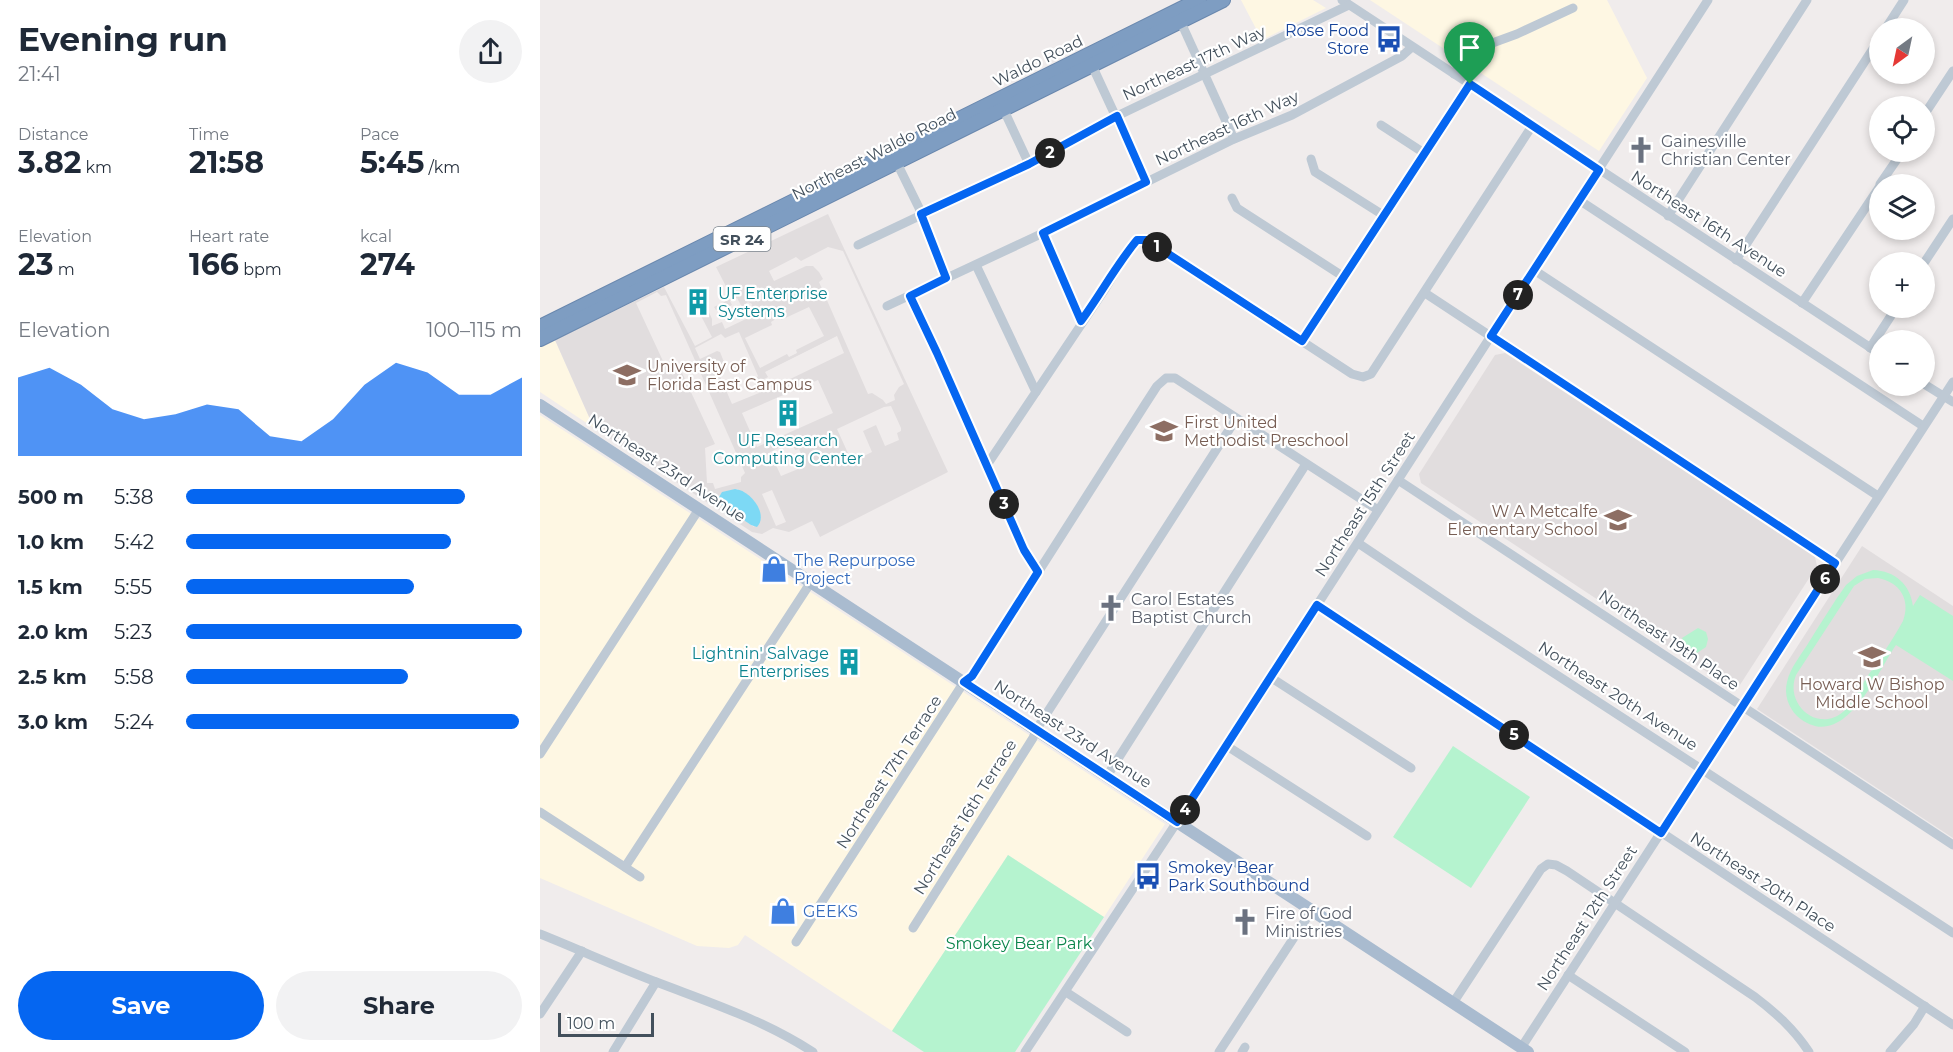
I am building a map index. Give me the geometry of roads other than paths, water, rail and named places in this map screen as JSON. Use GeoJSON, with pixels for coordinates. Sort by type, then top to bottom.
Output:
{"type":"FeatureCollection","features":[{"type":"Feature","properties":{"kind":"highway","name":"Waldo Road"},"geometry":{"type":"LineString","coordinates":[[893,156],[1178,16],[1199,0]]}},
{"type":"Feature","properties":{"kind":"highway","name":"SR 24"},"geometry":{"type":"LineString","coordinates":[[1178,16],[1222,0]]}},
{"type":"Feature","properties":{"kind":"highway","name":"Northeast Waldo Road"},"geometry":{"type":"LineString","coordinates":[[540,339],[586,310],[893,156]]}},
{"type":"Feature","properties":{"kind":"highway","name":"Northeast Waldo Road"},"geometry":{"type":"LineString","coordinates":[[540,327],[586,310]]}},
{"type":"Feature","properties":{"kind":"main road","name":"Northeast 23rd Avenue"},"geometry":{"type":"LineString","coordinates":[[540,405],[1524,1050]]}},
{"type":"Feature","properties":{"kind":"street","name":"Northeast 15th Street"},"geometry":{"type":"LineString","coordinates":[[1029,1050],[1708,0]]}},
{"type":"Feature","properties":{"kind":"street"},"geometry":{"type":"LineString","coordinates":[[1668,216],[1807,0]]}},
{"type":"Feature","properties":{"kind":"street"},"geometry":{"type":"LineString","coordinates":[[1892,18],[1904,0]]}},
{"type":"Feature","properties":{"kind":"street","name":"Northeast 16th Avenue"},"geometry":{"type":"LineString","coordinates":[[1346,2],[1869,347]]}},
{"type":"Feature","properties":{"kind":"street","name":"Northeast 17th Way"},"geometry":{"type":"LineString","coordinates":[[858,245],[1029,164],[1117,116],[1207,75],[1346,2]]}},
{"type":"Feature","properties":{"kind":"street"},"geometry":{"type":"LineString","coordinates":[[1454,74],[1466,57],[1476,49],[1518,34],[1573,8]]}},
{"type":"Feature","properties":{"kind":"street"},"geometry":{"type":"LineString","coordinates":[[1178,16],[1207,75],[1234,139]]}},
{"type":"Feature","properties":{"kind":"street","name":"Northeast 16th Way"},"geometry":{"type":"LineString","coordinates":[[887,306],[1043,233],[1234,139],[1292,115],[1402,56],[1412,47]]}},
{"type":"Feature","properties":{"kind":"street"},"geometry":{"type":"LineString","coordinates":[[1736,260],[1869,55]]}},
{"type":"Feature","properties":{"kind":"street"},"geometry":{"type":"LineString","coordinates":[[1089,60],[1146,182]]}},
{"type":"Feature","properties":{"kind":"street"},"geometry":{"type":"LineString","coordinates":[[1935,98],[1953,71]]}},
{"type":"Feature","properties":{"kind":"street"},"geometry":{"type":"LineString","coordinates":[[1302,341],[1470,84]]}},
{"type":"Feature","properties":{"kind":"street"},"geometry":{"type":"LineString","coordinates":[[1000,104],[1029,164]]}},
{"type":"Feature","properties":{"kind":"street"},"geometry":{"type":"LineString","coordinates":[[1381,125],[1424,153]]}},
{"type":"Feature","properties":{"kind":"street"},"geometry":{"type":"LineString","coordinates":[[987,465],[1137,240],[1147,240],[1352,374],[1365,376],[1371,374],[1378,367],[1532,126]]}},
{"type":"Feature","properties":{"kind":"street"},"geometry":{"type":"LineString","coordinates":[[893,156],[921,214],[946,278]]}},
{"type":"Feature","properties":{"kind":"street"},"geometry":{"type":"LineString","coordinates":[[1311,159],[1315,172],[1383,215]]}},
{"type":"Feature","properties":{"kind":"street"},"geometry":{"type":"LineString","coordinates":[[1232,198],[1237,208],[1344,277]]}},
{"type":"Feature","properties":{"kind":"street"},"geometry":{"type":"LineString","coordinates":[[1579,200],[1923,426]]}},
{"type":"Feature","properties":{"kind":"street"},"geometry":{"type":"LineString","coordinates":[[1802,303],[1869,202]]}},
{"type":"Feature","properties":{"kind":"street"},"geometry":{"type":"LineString","coordinates":[[1931,252],[1953,219]]}},
{"type":"Feature","properties":{"kind":"street"},"geometry":{"type":"LineString","coordinates":[[1043,233],[1081,321]]}},
{"type":"Feature","properties":{"kind":"street"},"geometry":{"type":"LineString","coordinates":[[976,265],[1036,392]]}},
{"type":"Feature","properties":{"kind":"street"},"geometry":{"type":"LineString","coordinates":[[1534,270],[1878,496]]}},
{"type":"Feature","properties":{"kind":"street"},"geometry":{"type":"LineString","coordinates":[[1425,293],[1835,563]]}},
{"type":"Feature","properties":{"kind":"street"},"geometry":{"type":"LineString","coordinates":[[910,296],[1024,550],[1038,572]]}},
{"type":"Feature","properties":{"kind":"street","name":"Northeast 17th Terrace"},"geometry":{"type":"LineString","coordinates":[[796,942],[964,682],[972,676],[1157,386],[1165,379],[1175,378],[1236,418]]}},
{"type":"Feature","properties":{"kind":"street","name":"Northeast 12th Street"},"geometry":{"type":"LineString","coordinates":[[1524,1050],[1568,975],[1953,382]]}},
{"type":"Feature","properties":{"kind":"street"},"geometry":{"type":"LineString","coordinates":[[1935,391],[1953,402]]}},
{"type":"Feature","properties":{"kind":"street"},"geometry":{"type":"LineString","coordinates":[[1236,418],[1378,510]]}},
{"type":"Feature","properties":{"kind":"street","name":"Northeast 16th Terrace"},"geometry":{"type":"LineString","coordinates":[[913,928],[1036,730],[1236,418]]}},
{"type":"Feature","properties":{"kind":"street"},"geometry":{"type":"LineString","coordinates":[[1107,776],[1306,464]]}},
{"type":"Feature","properties":{"kind":"street","name":"Northeast 19th Place"},"geometry":{"type":"LineString","coordinates":[[1398,480],[1953,845]]}},
{"type":"Feature","properties":{"kind":"street"},"geometry":{"type":"LineString","coordinates":[[540,754],[699,509]]}},
{"type":"Feature","properties":{"kind":"street","name":"Northeast 20th Avenue"},"geometry":{"type":"LineString","coordinates":[[1358,543],[1953,933]]}},
{"type":"Feature","properties":{"kind":"street"},"geometry":{"type":"LineString","coordinates":[[624,867],[811,582]]}},
{"type":"Feature","properties":{"kind":"street","name":"Northeast 20th Place"},"geometry":{"type":"LineString","coordinates":[[1317,605],[1953,1025]]}},
{"type":"Feature","properties":{"kind":"street"},"geometry":{"type":"LineString","coordinates":[[1270,677],[1411,768]]}},
{"type":"Feature","properties":{"kind":"street"},"geometry":{"type":"LineString","coordinates":[[1227,746],[1367,836]]}},
{"type":"Feature","properties":{"kind":"street"},"geometry":{"type":"LineString","coordinates":[[540,812],[640,877]]}},
{"type":"Feature","properties":{"kind":"street"},"geometry":{"type":"LineString","coordinates":[[1453,1003],[1541,869],[1546,865],[1556,865],[1755,996],[1794,1030],[1809,1052]]}},
{"type":"Feature","properties":{"kind":"street"},"geometry":{"type":"LineString","coordinates":[[1219,1052],[1312,910]]}},
{"type":"Feature","properties":{"kind":"street"},"geometry":{"type":"LineString","coordinates":[[540,934],[656,982],[721,1005],[754,1020],[810,1051]]}},
{"type":"Feature","properties":{"kind":"street"},"geometry":{"type":"LineString","coordinates":[[540,1014],[582,951]]}},
{"type":"Feature","properties":{"kind":"street"},"geometry":{"type":"LineString","coordinates":[[1568,975],[1685,1052]]}},
{"type":"Feature","properties":{"kind":"street"},"geometry":{"type":"LineString","coordinates":[[626,1052],[615,1049],[656,982]]}},
{"type":"Feature","properties":{"kind":"street"},"geometry":{"type":"LineString","coordinates":[[1066,992],[1127,1032]]}},
{"type":"Feature","properties":{"kind":"street"},"geometry":{"type":"LineString","coordinates":[[1890,1052],[1914,1024],[1925,1006]]}},
{"type":"Feature","properties":{"kind":"water"},"geometry":{"type":"Polygon","coordinates":[[[741,490],[756,504],[761,516],[757,527],[720,504],[719,497],[722,492],[741,490]]]}},
{"type":"Feature","properties":{"kind":"place","name":"Rose Food Store"},"geometry":{"type":"Point","coordinates":[1389,39]}},
{"type":"Feature","properties":{"kind":"place","name":"Gainesville Christian Center"},"geometry":{"type":"Point","coordinates":[1641,150]}},
{"type":"Feature","properties":{"kind":"place","name":"UF Enterprise Systems"},"geometry":{"type":"Point","coordinates":[698,302]}},
{"type":"Feature","properties":{"kind":"place","name":"University of Florida East Campus"},"geometry":{"type":"Point","coordinates":[627,375]}},
{"type":"Feature","properties":{"kind":"place","name":"UF Research Computing Center"},"geometry":{"type":"Point","coordinates":[788,413]}},
{"type":"Feature","properties":{"kind":"place","name":"First United Methodist Preschool"},"geometry":{"type":"Point","coordinates":[1164,431]}},
{"type":"Feature","properties":{"kind":"place","name":"W A Metcalfe Elementary School"},"geometry":{"type":"Point","coordinates":[1618,520]}},
{"type":"Feature","properties":{"kind":"place","name":"The Repurpose Project"},"geometry":{"type":"Point","coordinates":[774,569]}},
{"type":"Feature","properties":{"kind":"place","name":"Carol Estates Baptist Church"},"geometry":{"type":"Point","coordinates":[1111,608]}},
{"type":"Feature","properties":{"kind":"place","name":"Howard W Bishop Middle School"},"geometry":{"type":"Point","coordinates":[1872,657]}},
{"type":"Feature","properties":{"kind":"place","name":"Lightnin' Salvage Enterprises"},"geometry":{"type":"Point","coordinates":[849,662]}},
{"type":"Feature","properties":{"kind":"place","name":"Smokey Bear Park Southbound"},"geometry":{"type":"Point","coordinates":[1148,876]}},
{"type":"Feature","properties":{"kind":"place","name":"GEEKS"},"geometry":{"type":"Point","coordinates":[783,911]}},
{"type":"Feature","properties":{"kind":"place","name":"Fire of God Ministries"},"geometry":{"type":"Point","coordinates":[1245,922]}},
{"type":"Feature","properties":{"kind":"park label","name":"Smokey Bear Park"},"geometry":{"type":"Point","coordinates":[1019,943]}}]}
